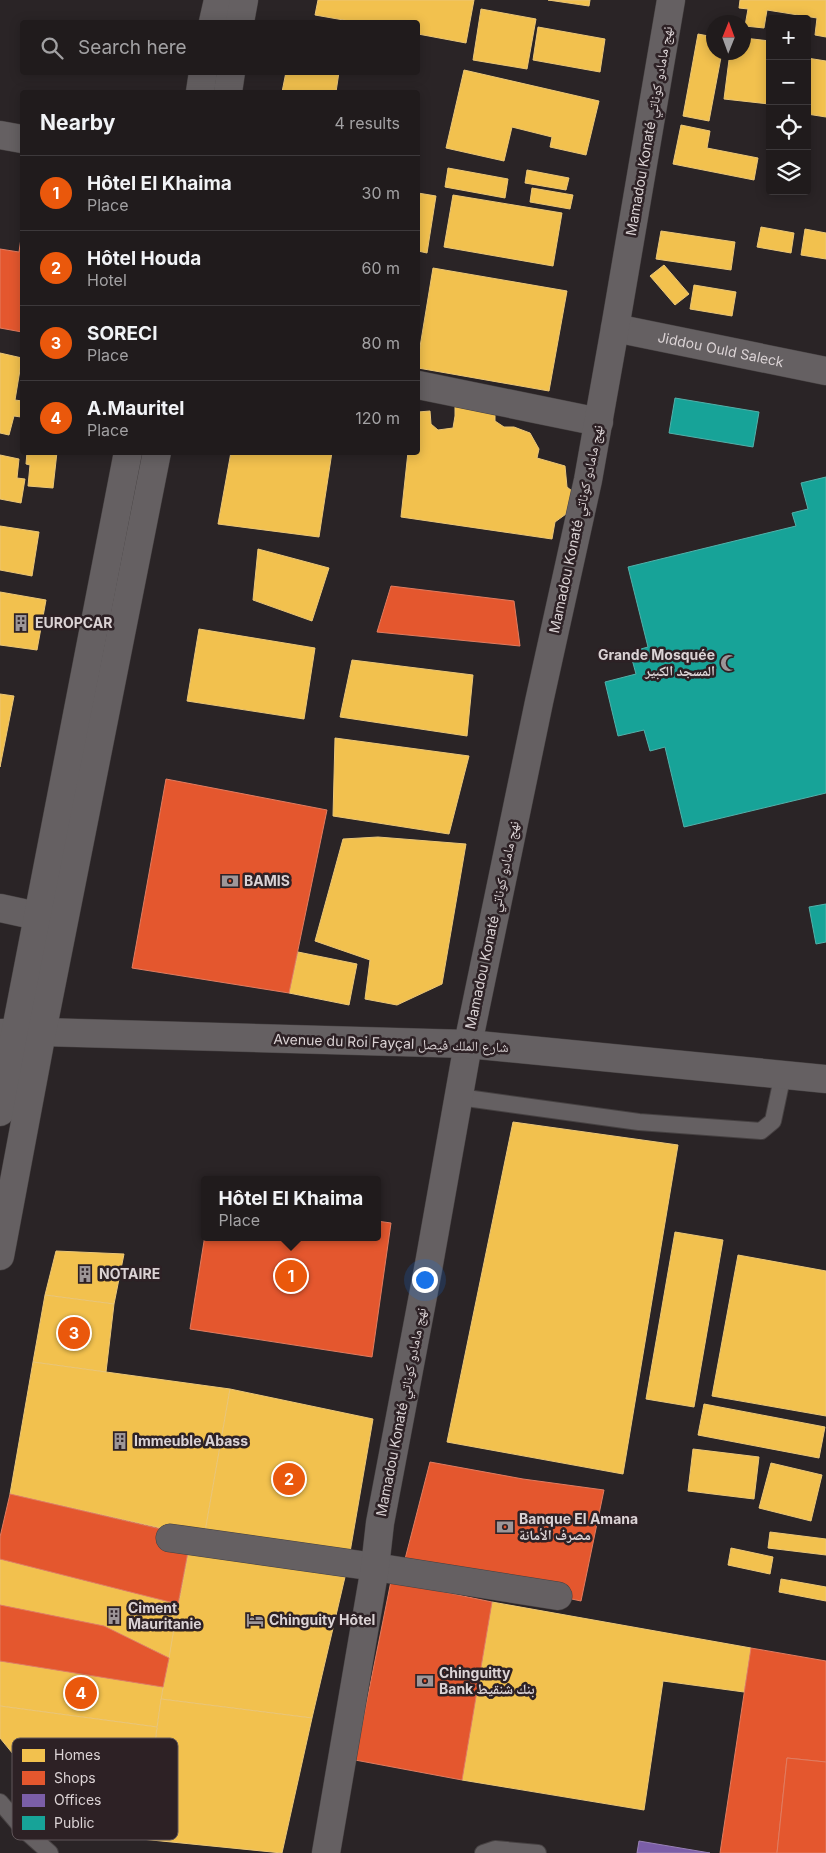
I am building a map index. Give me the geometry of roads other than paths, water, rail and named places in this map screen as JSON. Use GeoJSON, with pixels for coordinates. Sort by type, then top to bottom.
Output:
{"type":"FeatureCollection","features":[{"type":"Feature","properties":{"kind":"street"},"geometry":{"type":"LineString","coordinates":[[213,20],[218,0]]}},
{"type":"Feature","properties":{"kind":"street"},"geometry":{"type":"LineString","coordinates":[[240,20],[244,0]]}},
{"type":"Feature","properties":{"kind":"street","name":"Mamadou Konaté نهج مامادو كوناتي"},"geometry":{"type":"LineString","coordinates":[[326,1853],[375,1567],[380,1523],[468,1044],[539,702],[588,480],[671,0]]}},
{"type":"Feature","properties":{"kind":"street"},"geometry":{"type":"LineString","coordinates":[[200,90],[203,75]]}},
{"type":"Feature","properties":{"kind":"street"},"geometry":{"type":"LineString","coordinates":[[228,90],[231,75]]}},
{"type":"Feature","properties":{"kind":"street"},"geometry":{"type":"LineString","coordinates":[[0,135],[20,139]]}},
{"type":"Feature","properties":{"kind":"street","name":"Jiddou Ould Saleck"},"geometry":{"type":"LineString","coordinates":[[615,328],[826,371]]}},
{"type":"Feature","properties":{"kind":"street"},"geometry":{"type":"LineString","coordinates":[[420,384],[598,422]]}},
{"type":"Feature","properties":{"kind":"street"},"geometry":{"type":"LineString","coordinates":[[0,1256],[42,1032],[51,919],[128,455]]}},
{"type":"Feature","properties":{"kind":"street"},"geometry":{"type":"LineString","coordinates":[[0,1112],[7,1033],[51,919],[156,455]]}},
{"type":"Feature","properties":{"kind":"street"},"geometry":{"type":"LineString","coordinates":[[0,908],[51,919]]}},
{"type":"Feature","properties":{"kind":"street","name":"Avenue du Roi Fayçal شارع الملك فيصل"},"geometry":{"type":"LineString","coordinates":[[7,1033],[42,1032],[468,1044],[826,1079]]}},
{"type":"Feature","properties":{"kind":"street"},"geometry":{"type":"LineString","coordinates":[[170,1538],[375,1567],[558,1596]]}},
{"type":"Feature","properties":{"kind":"lane"},"geometry":{"type":"LineString","coordinates":[[459,1097],[639,1122],[761,1131],[773,1121],[783,1074]]}},
{"type":"Feature","properties":{"kind":"lane"},"geometry":{"type":"LineString","coordinates":[[0,1802],[12,1816]]}},
{"type":"Feature","properties":{"kind":"lane"},"geometry":{"type":"LineString","coordinates":[[36,1840],[50,1853]]}},
{"type":"Feature","properties":{"kind":"lane"},"geometry":{"type":"LineString","coordinates":[[483,1853],[495,1849],[538,1853]]}},
{"type":"Feature","properties":{"kind":"place","name":"EUROPCAR"},"geometry":{"type":"Point","coordinates":[21,623]}},
{"type":"Feature","properties":{"kind":"place","name":"Grande Mosquée المسجد الكبير"},"geometry":{"type":"Point","coordinates":[729,663]}},
{"type":"Feature","properties":{"kind":"place","name":"BAMIS"},"geometry":{"type":"Point","coordinates":[230,881]}},
{"type":"Feature","properties":{"kind":"place","name":"NOTAIRE"},"geometry":{"type":"Point","coordinates":[85,1274]}},
{"type":"Feature","properties":{"kind":"place","name":"Hôtel El Khaima"},"geometry":{"type":"Point","coordinates":[291,1276]}},
{"type":"Feature","properties":{"kind":"place","name":"SORECI"},"geometry":{"type":"Point","coordinates":[74,1333]}},
{"type":"Feature","properties":{"kind":"place","name":"Immeuble Abass"},"geometry":{"type":"Point","coordinates":[120,1441]}},
{"type":"Feature","properties":{"kind":"place","name":"Hôtel Houda"},"geometry":{"type":"Point","coordinates":[289,1479]}},
{"type":"Feature","properties":{"kind":"place","name":"Banque El Amana مصرف الأمانة"},"geometry":{"type":"Point","coordinates":[505,1527]}},
{"type":"Feature","properties":{"kind":"place","name":"Ciment Mauritanie"},"geometry":{"type":"Point","coordinates":[114,1616]}},
{"type":"Feature","properties":{"kind":"place","name":"Chinguity Hôtel"},"geometry":{"type":"Point","coordinates":[255,1620]}},
{"type":"Feature","properties":{"kind":"place","name":"Chinguitty Bank بنك شنقيط"},"geometry":{"type":"Point","coordinates":[425,1681]}},
{"type":"Feature","properties":{"kind":"place","name":"A.Mauritel"},"geometry":{"type":"Point","coordinates":[81,1693]}}]}
